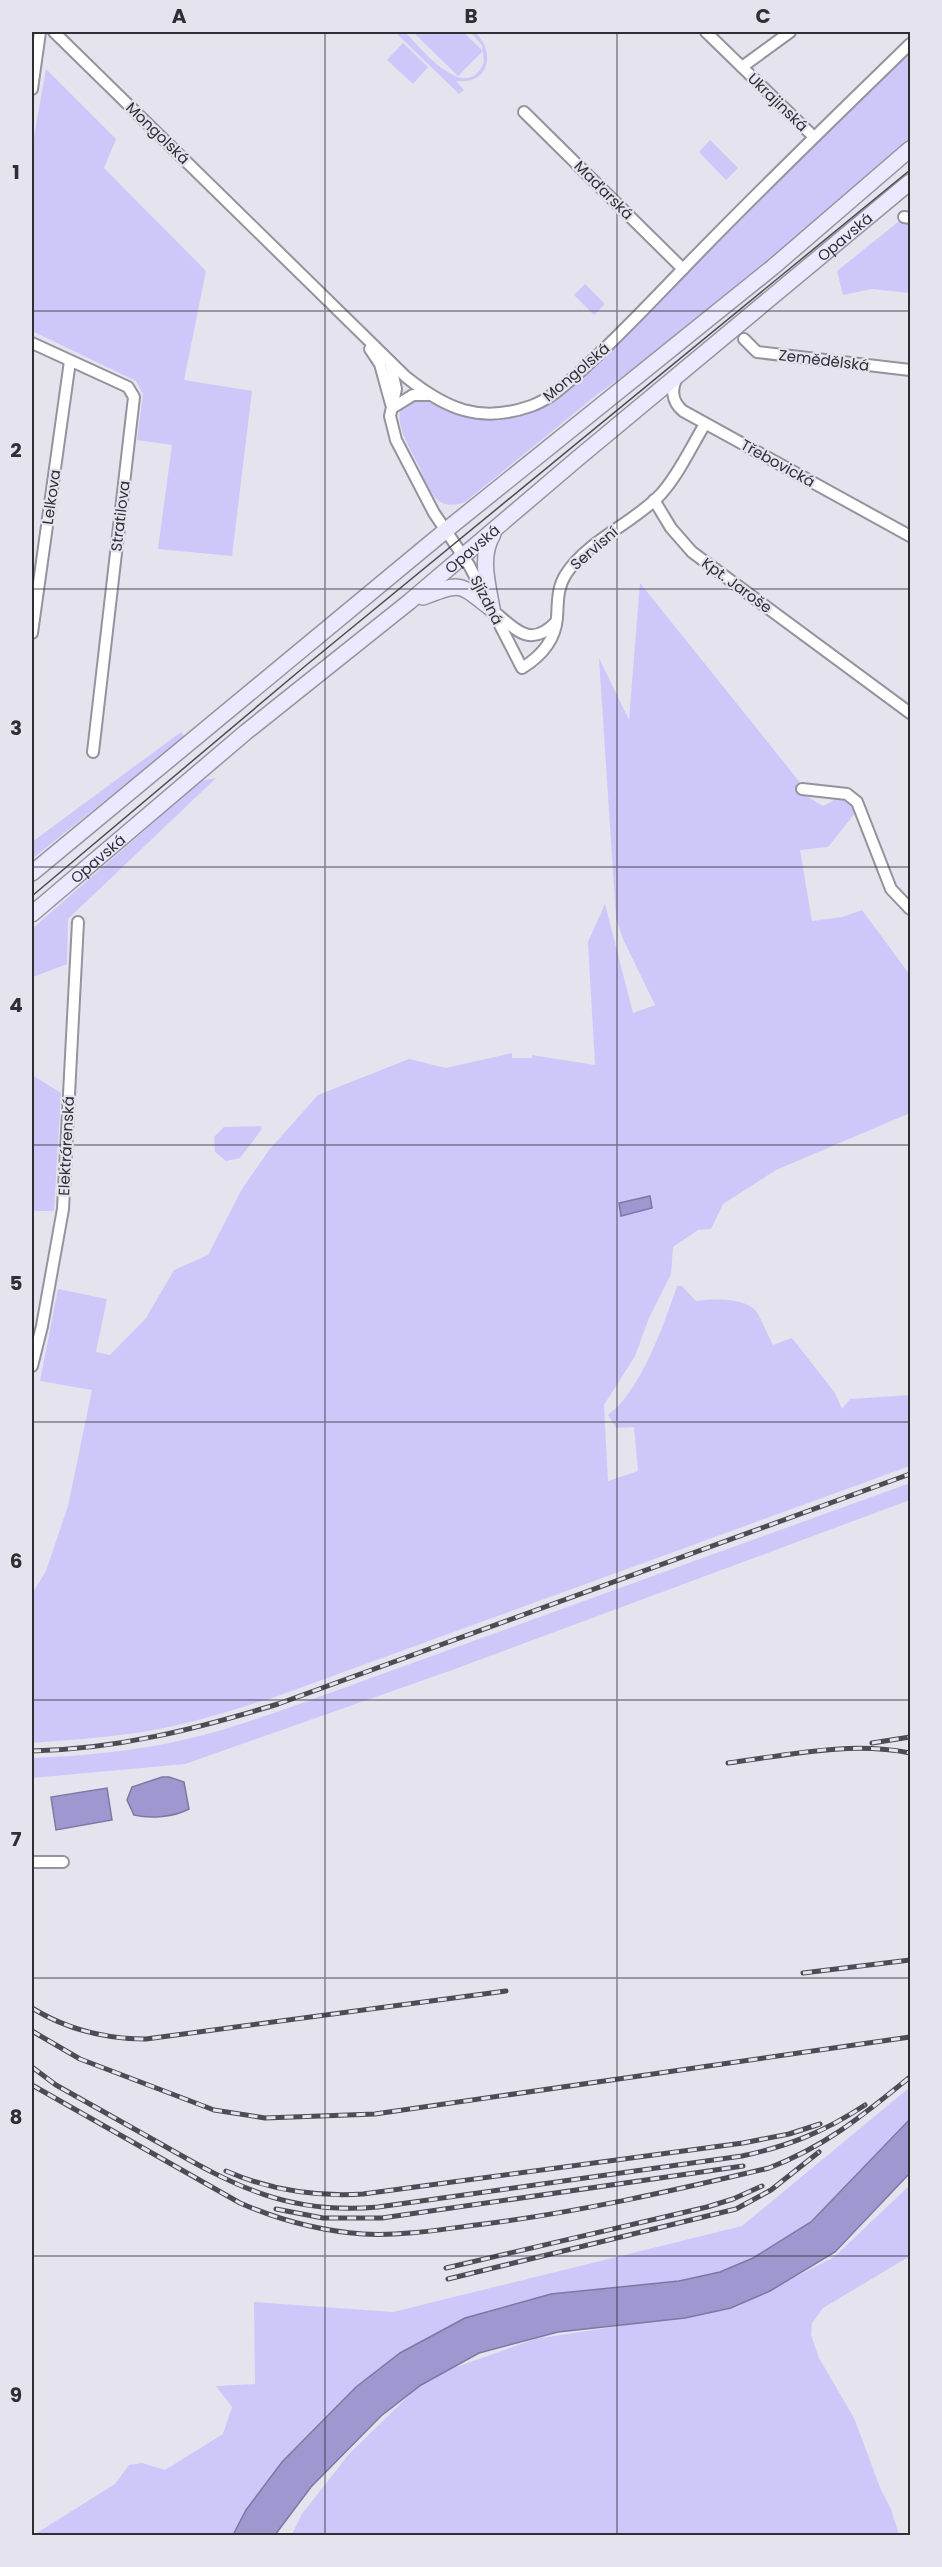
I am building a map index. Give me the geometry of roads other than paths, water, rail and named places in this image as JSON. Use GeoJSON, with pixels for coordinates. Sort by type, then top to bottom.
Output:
{"type":"FeatureCollection","features":[{"type":"Feature","properties":{"kind":"main road","name":"Opavská"},"geometry":{"type":"LineString","coordinates":[[32,873],[445,531],[773,267],[910,149]]}},
{"type":"Feature","properties":{"kind":"main road","name":"Opavská"},"geometry":{"type":"LineString","coordinates":[[32,914],[246,732],[409,602],[910,182]]}},
{"type":"Feature","properties":{"kind":"main road"},"geometry":{"type":"LineString","coordinates":[[492,609],[484,557],[487,544],[498,526]]}},
{"type":"Feature","properties":{"kind":"main road"},"geometry":{"type":"LineString","coordinates":[[409,602],[450,586],[463,588],[492,609]]}},
{"type":"Feature","properties":{"kind":"street"},"geometry":{"type":"LineString","coordinates":[[32,89],[40,32]]}},
{"type":"Feature","properties":{"kind":"street","name":"Mongolská"},"geometry":{"type":"LineString","coordinates":[[54,32],[390,362],[429,395],[455,408],[478,414],[505,413],[534,405],[566,384],[609,346],[683,268],[910,44]]}},
{"type":"Feature","properties":{"kind":"street","name":"Ukrajinská"},"geometry":{"type":"LineString","coordinates":[[706,32],[814,137]]}},
{"type":"Feature","properties":{"kind":"street","name":"Ukrajinská"},"geometry":{"type":"LineString","coordinates":[[742,67],[790,32]]}},
{"type":"Feature","properties":{"kind":"street","name":"Maďarská"},"geometry":{"type":"LineString","coordinates":[[524,112],[683,268]]}},
{"type":"Feature","properties":{"kind":"street"},"geometry":{"type":"LineString","coordinates":[[358,331],[380,364],[392,408]]}},
{"type":"Feature","properties":{"kind":"street","name":"Zemědělská"},"geometry":{"type":"LineString","coordinates":[[744,339],[757,352],[910,370]]}},
{"type":"Feature","properties":{"kind":"street","name":"Stratilova"},"geometry":{"type":"LineString","coordinates":[[32,343],[128,387],[134,397],[93,752]]}},
{"type":"Feature","properties":{"kind":"street","name":"Lelkova"},"geometry":{"type":"LineString","coordinates":[[32,633],[70,361]]}},
{"type":"Feature","properties":{"kind":"street"},"geometry":{"type":"LineString","coordinates":[[390,362],[396,389],[392,408]]}},
{"type":"Feature","properties":{"kind":"street","name":"Třebovická"},"geometry":{"type":"LineString","coordinates":[[679,374],[673,389],[676,405],[705,424],[910,536]]}},
{"type":"Feature","properties":{"kind":"street"},"geometry":{"type":"LineString","coordinates":[[392,408],[412,395],[429,395]]}},
{"type":"Feature","properties":{"kind":"street","name":"Sjízdná"},"geometry":{"type":"LineString","coordinates":[[392,408],[391,424],[396,440],[445,531],[492,609],[522,669]]}},
{"type":"Feature","properties":{"kind":"street"},"geometry":{"type":"LineString","coordinates":[[654,500],[664,489],[705,424]]}},
{"type":"Feature","properties":{"kind":"street","name":"Servisní"},"geometry":{"type":"LineString","coordinates":[[522,669],[545,649],[557,622],[559,591],[567,572],[605,537],[654,500]]}},
{"type":"Feature","properties":{"kind":"street","name":"Kpt. Jaroše"},"geometry":{"type":"LineString","coordinates":[[654,500],[671,528],[692,552],[910,711]]}},
{"type":"Feature","properties":{"kind":"street"},"geometry":{"type":"LineString","coordinates":[[492,609],[515,630],[525,635],[540,634],[557,622]]}},
{"type":"Feature","properties":{"kind":"street"},"geometry":{"type":"LineString","coordinates":[[802,789],[847,794],[857,802],[891,889],[910,909]]}},
{"type":"Feature","properties":{"kind":"street","name":"Elektrárenská"},"geometry":{"type":"LineString","coordinates":[[32,1366],[42,1326],[63,1209],[78,922]]}},
{"type":"Feature","properties":{"kind":"street"},"geometry":{"type":"LineString","coordinates":[[32,1862],[63,1862]]}},
{"type":"Feature","properties":{"kind":"tram line"},"geometry":{"type":"LineString","coordinates":[[32,896],[304,667],[910,170]]}},
{"type":"Feature","properties":{"kind":"railway"},"geometry":{"type":"LineString","coordinates":[[32,1751],[126,1742],[217,1722],[278,1704],[910,1474]]}},
{"type":"Feature","properties":{"kind":"railway"},"geometry":{"type":"LineString","coordinates":[[872,1743],[910,1737]]}},
{"type":"Feature","properties":{"kind":"railway"},"geometry":{"type":"LineString","coordinates":[[728,1763],[819,1750],[865,1748],[910,1753]]}},
{"type":"Feature","properties":{"kind":"railway"},"geometry":{"type":"LineString","coordinates":[[803,1973],[910,1960]]}},
{"type":"Feature","properties":{"kind":"railway"},"geometry":{"type":"LineString","coordinates":[[32,2008],[59,2022],[101,2035],[146,2039],[506,1991]]}},
{"type":"Feature","properties":{"kind":"railway"},"geometry":{"type":"LineString","coordinates":[[32,2031],[80,2059],[214,2110],[265,2118],[375,2114],[910,2037]]}},
{"type":"Feature","properties":{"kind":"railway"},"geometry":{"type":"LineString","coordinates":[[32,2067],[56,2085],[214,2173],[264,2195],[317,2207],[378,2207],[742,2156],[806,2137],[865,2105]]}},
{"type":"Feature","properties":{"kind":"railway"},"geometry":{"type":"LineString","coordinates":[[32,2085],[240,2203],[270,2215],[315,2227],[347,2233],[377,2234],[434,2231],[587,2208],[769,2168],[827,2139],[910,2077]]}},
{"type":"Feature","properties":{"kind":"railway"},"geometry":{"type":"LineString","coordinates":[[226,2171],[259,2183],[293,2191],[363,2194],[743,2143],[789,2134],[820,2124]]}},
{"type":"Feature","properties":{"kind":"railway"},"geometry":{"type":"LineString","coordinates":[[448,2279],[736,2209],[771,2190],[819,2152]]}},
{"type":"Feature","properties":{"kind":"railway"},"geometry":{"type":"LineString","coordinates":[[276,2209],[323,2218],[382,2218],[743,2166]]}},
{"type":"Feature","properties":{"kind":"railway"},"geometry":{"type":"LineString","coordinates":[[446,2268],[707,2207],[733,2199],[762,2186]]}}]}
